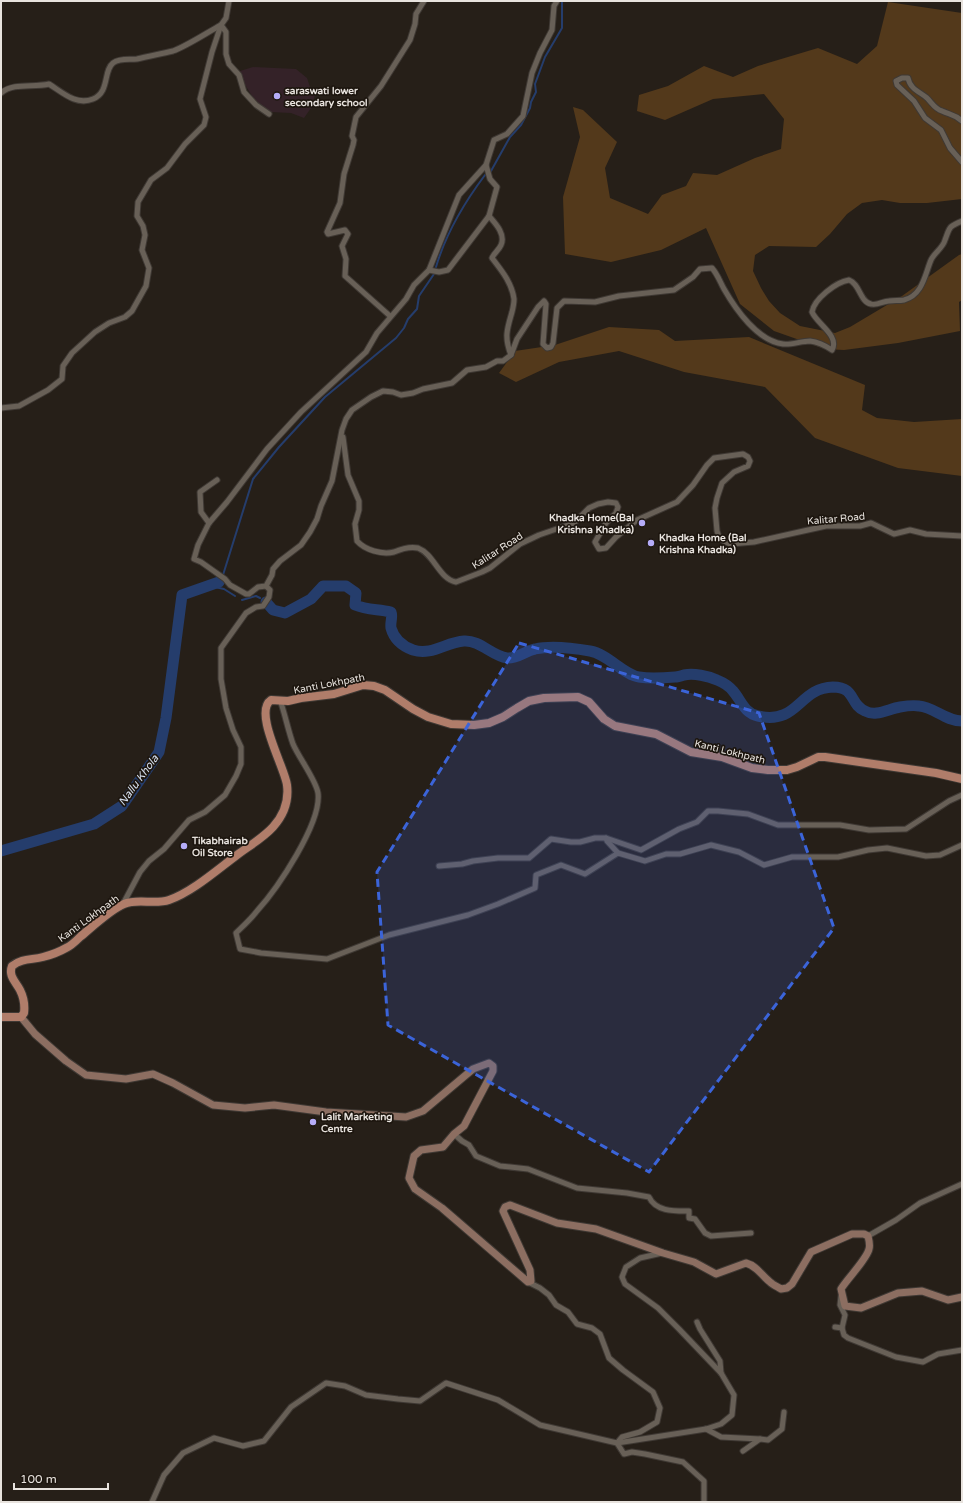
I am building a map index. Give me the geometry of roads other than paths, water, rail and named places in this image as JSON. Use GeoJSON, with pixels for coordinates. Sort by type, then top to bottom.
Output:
{"type":"FeatureCollection","features":[{"type":"Feature","properties":{"kind":"main road","name":"Kanti Lokhpath"},"geometry":{"type":"LineString","coordinates":[[21,1016],[24,1013],[25,1004],[21,991],[11,974],[12,966],[17,962],[43,957],[68,948],[94,925],[123,904],[136,901],[163,901],[183,893],[257,840],[271,829],[280,818],[285,809],[287,786],[283,768],[267,726],[265,708],[271,700],[288,701],[300,698],[324,696],[363,685],[374,686],[385,690],[428,717],[451,724],[474,725],[489,723],[503,718],[529,701],[544,698],[578,697],[584,698],[604,719],[615,726],[656,734],[691,752],[722,757],[752,768],[787,770],[818,757],[825,757],[936,773],[962,779]]}},
{"type":"Feature","properties":{"kind":"main road"},"geometry":{"type":"LineString","coordinates":[[1,1017],[21,1016]]}},
{"type":"Feature","properties":{"kind":"street"},"geometry":{"type":"LineString","coordinates":[[1,408],[19,406],[48,390],[62,379],[63,366],[72,354],[96,332],[109,323],[125,317],[132,311],[146,286],[149,268],[142,250],[145,236],[143,226],[137,216],[138,202],[151,180],[167,168],[189,139],[204,125],[206,117],[200,99],[212,52],[221,25],[226,18],[229,1]]}},
{"type":"Feature","properties":{"kind":"street"},"geometry":{"type":"LineString","coordinates":[[390,316],[345,276],[346,259],[342,246],[348,234],[345,230],[331,234],[328,234],[327,232],[340,203],[344,174],[354,140],[352,136],[356,117],[381,86],[410,40],[415,24],[416,14],[424,1]]}},
{"type":"Feature","properties":{"kind":"street"},"geometry":{"type":"LineString","coordinates":[[266,586],[258,587],[250,594],[246,594],[230,585],[225,579],[201,562],[194,559],[198,545],[209,523],[227,502],[267,449],[300,412],[366,352],[377,332],[406,299],[414,285],[429,270],[459,195],[486,165],[494,140],[507,134],[523,116],[532,73],[552,30],[554,6],[557,1]]}},
{"type":"Feature","properties":{"kind":"street"},"geometry":{"type":"LineString","coordinates":[[1,93],[14,86],[49,84],[61,91],[67,97],[81,101],[94,99],[104,89],[109,68],[118,60],[133,59],[174,50],[221,25]]}},
{"type":"Feature","properties":{"kind":"street"},"geometry":{"type":"LineString","coordinates":[[221,25],[226,32],[226,54],[229,64],[239,75],[244,92],[256,105],[269,114]]}},
{"type":"Feature","properties":{"kind":"street"},"geometry":{"type":"LineString","coordinates":[[962,121],[952,114],[938,109],[910,84],[908,78],[902,78],[896,81],[897,85],[914,101],[924,118],[941,130],[950,148],[962,162]]}},
{"type":"Feature","properties":{"kind":"street"},"geometry":{"type":"LineString","coordinates":[[429,270],[439,272],[448,270],[489,216],[497,187],[490,179],[486,165]]}},
{"type":"Feature","properties":{"kind":"street"},"geometry":{"type":"LineString","coordinates":[[489,216],[502,234],[502,244],[492,258],[507,277],[511,286],[514,301],[507,332],[507,343],[511,354]]}},
{"type":"Feature","properties":{"kind":"street"},"geometry":{"type":"LineString","coordinates":[[266,586],[272,575],[273,569],[280,561],[301,545],[317,519],[332,481],[342,430],[346,419],[352,410],[371,396],[383,391],[401,395],[452,383],[467,370],[486,367],[496,361],[503,361],[511,354],[516,339],[541,303],[544,301],[546,304],[543,344],[547,348],[551,347],[553,343],[557,308],[564,301],[595,302],[619,296],[674,290],[693,277],[700,269],[712,268],[732,302],[758,333],[769,340],[783,344],[810,341],[823,345],[832,350],[835,343],[834,339],[812,312],[822,296],[834,286],[849,280],[855,285],[863,299],[872,305],[887,301],[906,299],[913,295],[923,283],[931,260],[945,241],[949,230],[954,224],[962,221]]}},
{"type":"Feature","properties":{"kind":"street","name":"Kalitar Road"},"geometry":{"type":"LineString","coordinates":[[342,430],[348,475],[359,501],[359,510],[355,524],[357,541],[365,548],[387,553],[402,548],[417,548],[425,552],[452,582],[456,582],[490,568],[520,544],[539,535],[574,523],[589,508],[608,502],[616,503],[618,507],[616,513],[606,523],[595,542],[599,549],[606,548],[616,537],[637,520],[677,502],[693,485],[707,465],[714,458],[743,454],[748,457],[750,461],[748,466],[734,472],[722,483],[717,498],[715,508],[717,531],[724,542],[730,544],[754,542],[826,526],[860,526],[871,523],[894,534],[910,530],[938,535],[962,536]]}},
{"type":"Feature","properties":{"kind":"street"},"geometry":{"type":"LineString","coordinates":[[209,523],[201,512],[200,492],[217,480]]}},
{"type":"Feature","properties":{"kind":"street"},"geometry":{"type":"LineString","coordinates":[[123,904],[140,872],[149,861],[164,849],[189,820],[205,812],[225,795],[236,776],[241,764],[241,747],[233,730],[226,708],[221,679],[221,648],[246,613],[256,607],[263,606],[269,597],[270,590],[266,586]]}},
{"type":"Feature","properties":{"kind":"street"},"geometry":{"type":"LineString","coordinates":[[280,700],[294,744],[318,792],[318,803],[309,831],[279,882],[257,911],[236,933],[240,949],[261,953],[327,959],[389,935],[468,915],[498,904],[535,888],[536,875],[561,865],[585,874],[618,853]]}},
{"type":"Feature","properties":{"kind":"street"},"geometry":{"type":"LineString","coordinates":[[439,866],[498,858],[528,858],[551,839],[580,842],[595,838],[606,838],[641,850],[679,829],[697,822],[708,811],[748,814],[778,825],[840,825],[869,830],[906,829],[948,801],[962,795]]}},
{"type":"Feature","properties":{"kind":"street"},"geometry":{"type":"LineString","coordinates":[[606,838],[618,853],[645,861],[666,854],[680,854],[711,845],[740,852],[764,865],[792,857],[838,857],[868,850],[887,848],[926,856],[940,855],[962,845]]}},
{"type":"Feature","properties":{"kind":"street"},"geometry":{"type":"LineString","coordinates":[[21,1016],[35,1034],[66,1061],[86,1075],[126,1079],[153,1074],[173,1083],[212,1105],[245,1108],[274,1105],[326,1112],[406,1117],[423,1111],[473,1069],[490,1063],[493,1070],[464,1126],[454,1134],[443,1147],[421,1150],[414,1156],[409,1178],[416,1189],[442,1208],[528,1282],[540,1288],[549,1295],[556,1305],[568,1312],[577,1324],[592,1328],[600,1334],[609,1358],[653,1392],[660,1408],[657,1422],[640,1432],[622,1437],[617,1442]]}},
{"type":"Feature","properties":{"kind":"street"},"geometry":{"type":"LineString","coordinates":[[454,1134],[469,1145],[476,1156],[500,1166],[528,1170],[577,1188],[627,1193],[649,1197],[652,1203],[668,1211],[689,1211],[689,1218],[695,1219],[705,1233],[712,1236],[751,1233]]}},
{"type":"Feature","properties":{"kind":"street"},"geometry":{"type":"LineString","coordinates":[[528,1282],[531,1281],[530,1270],[503,1211],[505,1207],[510,1205],[557,1223],[596,1229],[663,1253],[694,1262],[716,1274],[746,1263],[750,1264],[770,1282],[782,1289],[787,1288],[792,1284],[811,1252],[852,1234],[864,1234],[868,1236],[896,1220],[920,1202],[962,1184]]}},
{"type":"Feature","properties":{"kind":"street"},"geometry":{"type":"LineString","coordinates":[[868,1236],[869,1250],[841,1289],[840,1305],[845,1315],[842,1328],[844,1335],[848,1338],[896,1357],[923,1362],[938,1354],[962,1350]]}},
{"type":"Feature","properties":{"kind":"street"},"geometry":{"type":"LineString","coordinates":[[152,1502],[164,1475],[183,1453],[214,1438],[243,1446],[264,1441],[291,1407],[326,1383],[346,1386],[366,1395],[398,1400],[420,1400],[446,1383],[498,1400],[540,1425],[617,1442],[706,1429],[721,1424],[732,1415],[734,1395],[720,1373],[658,1308],[625,1284],[622,1277],[626,1267],[640,1258],[663,1253]]}},
{"type":"Feature","properties":{"kind":"street"},"geometry":{"type":"LineString","coordinates":[[841,1289],[845,1306],[861,1308],[898,1293],[922,1291],[948,1300],[962,1297]]}},
{"type":"Feature","properties":{"kind":"street"},"geometry":{"type":"LineString","coordinates":[[697,1322],[720,1361],[720,1373]]}},
{"type":"Feature","properties":{"kind":"street"},"geometry":{"type":"LineString","coordinates":[[836,1327],[842,1328]]}},
{"type":"Feature","properties":{"kind":"street"},"geometry":{"type":"LineString","coordinates":[[706,1429],[721,1437],[760,1438],[768,1440],[782,1429],[784,1412]]}},
{"type":"Feature","properties":{"kind":"street"},"geometry":{"type":"LineString","coordinates":[[743,1451],[760,1438]]}},
{"type":"Feature","properties":{"kind":"street"},"geometry":{"type":"LineString","coordinates":[[617,1442],[624,1454],[632,1452],[683,1462],[704,1481],[704,1502]]}},
{"type":"Feature","properties":{"kind":"waterway"},"geometry":{"type":"LineString","coordinates":[[491,171],[510,137],[521,125],[530,108],[536,92],[535,84],[545,57],[562,28],[562,1]]}},
{"type":"Feature","properties":{"kind":"waterway"},"geometry":{"type":"LineString","coordinates":[[436,267],[450,230],[470,196],[485,175]]}},
{"type":"Feature","properties":{"kind":"waterway"},"geometry":{"type":"LineString","coordinates":[[223,575],[253,479],[279,447],[325,397],[396,338],[404,328],[408,319],[417,309],[419,296],[434,274]]}},
{"type":"Feature","properties":{"kind":"waterway","name":"Nallu Khola"},"geometry":{"type":"LineString","coordinates":[[1,851],[94,824],[122,806],[159,752],[166,718],[182,595],[219,582]]}},
{"type":"Feature","properties":{"kind":"waterway"},"geometry":{"type":"LineString","coordinates":[[210,586],[224,589],[235,596]]}},
{"type":"Feature","properties":{"kind":"waterway"},"geometry":{"type":"LineString","coordinates":[[266,602],[273,610],[285,613],[311,599],[323,586],[346,586],[356,593],[355,605],[364,608],[391,612],[391,628],[394,636],[402,644],[413,650],[433,650],[457,642],[470,641],[507,658],[511,658],[535,649],[548,647],[590,651],[603,656],[628,673],[639,677],[662,678],[692,674],[713,679],[730,687],[743,706],[749,712],[758,716],[772,717],[782,715],[791,711],[812,693],[821,689],[833,687],[845,690],[860,708],[869,713],[878,713],[900,707],[917,706],[930,709],[950,719],[962,721]]}},
{"type":"Feature","properties":{"kind":"waterway"},"geometry":{"type":"LineString","coordinates":[[242,600],[256,596],[260,598]]}},
{"type":"Feature","properties":{"kind":"place","name":"saraswati lower secondary school"},"geometry":{"type":"Point","coordinates":[277,96]}},
{"type":"Feature","properties":{"kind":"place","name":"Khadka Home(Bal Krishna Khadka)"},"geometry":{"type":"Point","coordinates":[642,523]}},
{"type":"Feature","properties":{"kind":"place","name":"Khadka Home (Bal Krishna Khadka)"},"geometry":{"type":"Point","coordinates":[651,543]}},
{"type":"Feature","properties":{"kind":"place","name":"Tikabhairab Oil Store"},"geometry":{"type":"Point","coordinates":[184,846]}},
{"type":"Feature","properties":{"kind":"place","name":"Lalit Marketing Centre"},"geometry":{"type":"Point","coordinates":[313,1122]}}]}
